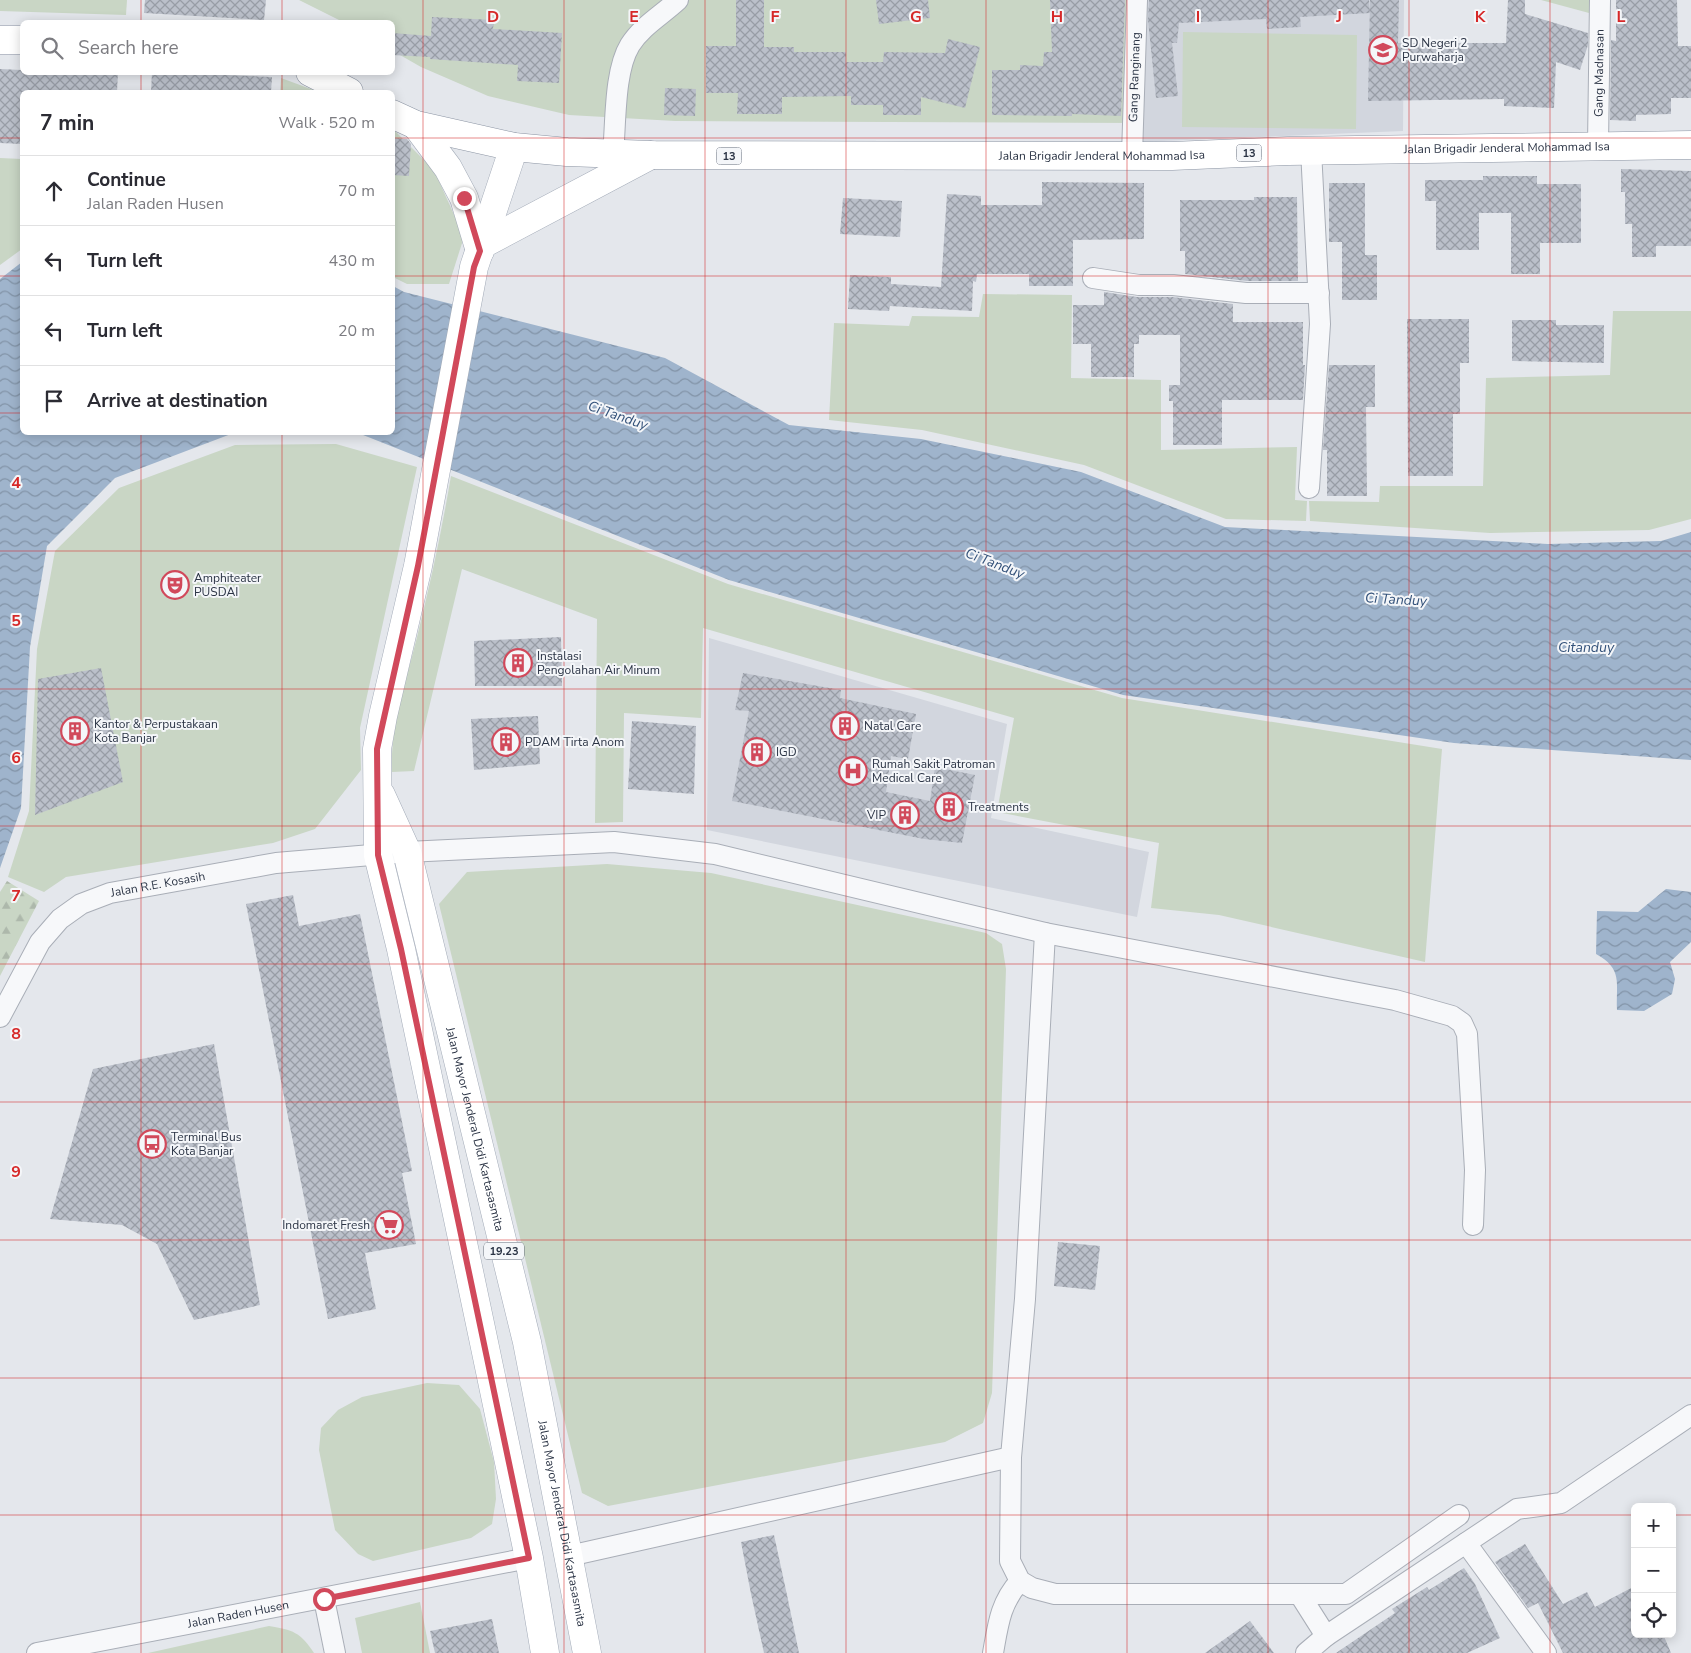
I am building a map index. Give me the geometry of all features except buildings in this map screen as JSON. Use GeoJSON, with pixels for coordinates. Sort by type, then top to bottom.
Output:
{"type":"FeatureCollection","features":[{"type":"Feature","properties":{"kind":"main road"},"geometry":{"type":"LineString","coordinates":[[0,40],[20,40]]}},
{"type":"Feature","properties":{"kind":"main road"},"geometry":{"type":"LineString","coordinates":[[316,75],[346,90]]}},
{"type":"Feature","properties":{"kind":"main road"},"geometry":{"type":"LineString","coordinates":[[404,120],[448,168],[464,198],[478,254],[651,155]]}},
{"type":"Feature","properties":{"kind":"main road","name":"13"},"geometry":{"type":"LineString","coordinates":[[404,120],[514,147]]}},
{"type":"Feature","properties":{"kind":"main road","name":"Jalan Brigadir Jenderal Mohammad Isa"},"geometry":{"type":"LineString","coordinates":[[514,147],[651,155],[1132,155],[1311,150],[1691,145]]}},
{"type":"Feature","properties":{"kind":"main road","name":"19.23"},"geometry":{"type":"LineString","coordinates":[[514,147],[478,254],[418,566],[381,724],[377,749],[378,855],[403,958],[529,1558],[545,1653]]}},
{"type":"Feature","properties":{"kind":"main road","name":"Jalan Mayor Jenderal Didi Kartasasmita"},"geometry":{"type":"LineString","coordinates":[[377,787],[407,852],[527,1342],[587,1653]]}},
{"type":"Feature","properties":{"kind":"street"},"geometry":{"type":"LineString","coordinates":[[613,154],[622,61],[631,44],[644,28],[678,0]]}},
{"type":"Feature","properties":{"kind":"street","name":"Gang Ranginang"},"geometry":{"type":"LineString","coordinates":[[1132,155],[1137,0]]}},
{"type":"Feature","properties":{"kind":"street","name":"Gang Madnasan"},"geometry":{"type":"LineString","coordinates":[[1598,145],[1600,0]]}},
{"type":"Feature","properties":{"kind":"street"},"geometry":{"type":"LineString","coordinates":[[1309,488],[1317,396],[1319,293],[1311,150]]}},
{"type":"Feature","properties":{"kind":"street"},"geometry":{"type":"LineString","coordinates":[[1094,278],[1139,285],[1173,285],[1246,293],[1319,293]]}},
{"type":"Feature","properties":{"kind":"street","name":"Jalan R.E. Kosasih"},"geometry":{"type":"LineString","coordinates":[[0,1017],[40,942],[60,919],[81,904],[110,893],[276,863],[407,852],[614,842],[710,853],[1045,933],[1395,1000],[1452,1016],[1462,1023],[1467,1034],[1475,1170],[1473,1225]]}},
{"type":"Feature","properties":{"kind":"street"},"geometry":{"type":"LineString","coordinates":[[1045,933],[1025,1299],[1011,1457],[1010,1561],[1020,1581],[1032,1588],[1055,1594],[1346,1594],[1459,1515]]}},
{"type":"Feature","properties":{"kind":"street"},"geometry":{"type":"LineString","coordinates":[[1306,1653],[1326,1636],[1517,1508],[1561,1504],[1691,1415]]}},
{"type":"Feature","properties":{"kind":"street"},"geometry":{"type":"LineString","coordinates":[[569,1556],[1011,1457]]}},
{"type":"Feature","properties":{"kind":"street"},"geometry":{"type":"LineString","coordinates":[[1466,1543],[1546,1653]]}},
{"type":"Feature","properties":{"kind":"street","name":"Jalan Raden Husen"},"geometry":{"type":"LineString","coordinates":[[37,1653],[529,1558]]}},
{"type":"Feature","properties":{"kind":"street"},"geometry":{"type":"LineString","coordinates":[[993,1653],[1001,1612],[1008,1594],[1020,1581]]}},
{"type":"Feature","properties":{"kind":"street"},"geometry":{"type":"LineString","coordinates":[[1300,1595],[1326,1636]]}},
{"type":"Feature","properties":{"kind":"street"},"geometry":{"type":"LineString","coordinates":[[324,1599],[335,1653]]}},
{"type":"Feature","properties":{"kind":"shaded area"},"geometry":{"type":"Polygon","coordinates":[[[1145,0],[1404,0],[1403,131],[1137,142],[1145,0]]]}},
{"type":"Feature","properties":{"kind":"shaded area","name":"Rumah Sakit Patroman Medical Care"},"geometry":{"type":"Polygon","coordinates":[[[709,638],[1007,724],[991,818],[1149,852],[1137,917],[707,830],[709,638]]]}},
{"type":"Feature","properties":{"kind":"green space"},"geometry":{"type":"Polygon","coordinates":[[[0,0],[127,0],[126,15],[0,11],[0,0]]]}},
{"type":"Feature","properties":{"kind":"green space"},"geometry":{"type":"Polygon","coordinates":[[[299,0],[1142,0],[1137,123],[675,121],[569,115],[488,96],[421,67],[395,52],[395,20],[339,20],[299,0]]]}},
{"type":"Feature","properties":{"kind":"green space"},"geometry":{"type":"Polygon","coordinates":[[[1541,0],[1590,0],[1589,13],[1541,0]]]}},
{"type":"Feature","properties":{"kind":"green space"},"geometry":{"type":"Polygon","coordinates":[[[1183,32],[1357,35],[1356,129],[1182,127],[1183,32]]]}},
{"type":"Feature","properties":{"kind":"green space"},"geometry":{"type":"Polygon","coordinates":[[[281,78],[314,90],[280,90],[281,78]]]}},
{"type":"Feature","properties":{"kind":"green space"},"geometry":{"type":"Polygon","coordinates":[[[395,131],[434,170],[464,237],[449,284],[407,284],[395,278],[395,131]]]}},
{"type":"Feature","properties":{"kind":"green space"},"geometry":{"type":"Polygon","coordinates":[[[0,158],[20,159],[20,250],[0,265],[0,158]]]}},
{"type":"Feature","properties":{"kind":"green space"},"geometry":{"type":"Polygon","coordinates":[[[983,294],[1072,295],[1071,378],[1161,380],[1161,450],[1297,447],[1295,500],[1307,501],[1306,521],[1226,519],[1084,465],[922,430],[829,420],[834,323],[909,326],[912,316],[979,317],[983,294]]]}},
{"type":"Feature","properties":{"kind":"green space"},"geometry":{"type":"Polygon","coordinates":[[[1613,311],[1691,311],[1691,519],[1649,530],[1490,533],[1310,521],[1309,501],[1379,502],[1380,486],[1483,486],[1486,378],[1610,375],[1613,311]]]}},
{"type":"Feature","properties":{"kind":"green space"},"geometry":{"type":"Polygon","coordinates":[[[336,444],[417,467],[360,728],[361,770],[315,829],[273,843],[66,877],[44,892],[8,877],[29,811],[37,649],[55,551],[119,488],[235,445],[336,444]]]}},
{"type":"Feature","properties":{"kind":"green space"},"geometry":{"type":"Polygon","coordinates":[[[451,476],[728,584],[1122,698],[1442,749],[1425,962],[1219,915],[1151,908],[1159,843],[997,812],[1014,718],[703,628],[701,718],[624,713],[623,822],[595,823],[597,619],[462,569],[414,771],[392,772],[396,719],[432,574],[451,476]]]}},
{"type":"Feature","properties":{"kind":"green space"},"geometry":{"type":"Polygon","coordinates":[[[607,864],[711,873],[986,933],[1002,944],[1006,969],[992,1393],[983,1423],[945,1442],[608,1506],[582,1493],[439,904],[467,872],[607,864]]]}},
{"type":"Feature","properties":{"kind":"green space"},"geometry":{"type":"Polygon","coordinates":[[[7,881],[39,901],[0,976],[0,892],[7,881]]]}},
{"type":"Feature","properties":{"kind":"green space"},"geometry":{"type":"Polygon","coordinates":[[[427,1383],[459,1385],[480,1409],[494,1462],[496,1499],[492,1524],[471,1538],[373,1561],[358,1554],[335,1530],[319,1450],[321,1428],[338,1410],[362,1397],[427,1383]]]}},
{"type":"Feature","properties":{"kind":"green space"},"geometry":{"type":"Polygon","coordinates":[[[420,1602],[430,1653],[362,1653],[355,1618],[420,1602]]]}},
{"type":"Feature","properties":{"kind":"green space"},"geometry":{"type":"Polygon","coordinates":[[[269,1626],[284,1629],[300,1636],[314,1653],[148,1653],[269,1626]]]}},
{"type":"Feature","properties":{"kind":"water"},"geometry":{"type":"Polygon","coordinates":[[[20,264],[20,435],[228,435],[115,478],[47,546],[30,647],[21,808],[0,868],[0,279],[20,264]]]}},
{"type":"Feature","properties":{"kind":"water","name":"Citanduy"},"geometry":{"type":"Polygon","coordinates":[[[395,287],[404,292],[665,358],[789,425],[921,439],[1081,472],[1225,527],[1548,544],[1661,541],[1691,532],[1691,760],[1454,743],[1123,695],[729,580],[363,435],[395,435],[395,287]]]}},
{"type":"Feature","properties":{"kind":"water"},"geometry":{"type":"Polygon","coordinates":[[[1666,889],[1691,892],[1691,942],[1670,962],[1675,979],[1672,994],[1644,1011],[1617,1010],[1617,984],[1614,971],[1611,965],[1596,954],[1597,911],[1638,912],[1666,889]]]}},
{"type":"Feature","properties":{"kind":"place","name":"SD Negeri 2 Purwaharja"},"geometry":{"type":"Point","coordinates":[1383,50]}},
{"type":"Feature","properties":{"kind":"place","name":"Amphiteater PUSDAI"},"geometry":{"type":"Point","coordinates":[175,585]}},
{"type":"Feature","properties":{"kind":"place","name":"Instalasi Pengolahan Air Minum"},"geometry":{"type":"Point","coordinates":[518,663]}},
{"type":"Feature","properties":{"kind":"place","name":"Natal Care"},"geometry":{"type":"Point","coordinates":[845,726]}},
{"type":"Feature","properties":{"kind":"place","name":"Kantor & Perpustakaan Kota Banjar"},"geometry":{"type":"Point","coordinates":[75,731]}},
{"type":"Feature","properties":{"kind":"place","name":"PDAM Tirta Anom"},"geometry":{"type":"Point","coordinates":[506,742]}},
{"type":"Feature","properties":{"kind":"place","name":"IGD"},"geometry":{"type":"Point","coordinates":[757,752]}},
{"type":"Feature","properties":{"kind":"place","name":"Rumah Sakit Patroman Medical Care"},"geometry":{"type":"Point","coordinates":[853,771]}},
{"type":"Feature","properties":{"kind":"place","name":"Treatments"},"geometry":{"type":"Point","coordinates":[949,807]}},
{"type":"Feature","properties":{"kind":"place","name":"VIP"},"geometry":{"type":"Point","coordinates":[905,815]}},
{"type":"Feature","properties":{"kind":"place","name":"Terminal Bus Kota Banjar"},"geometry":{"type":"Point","coordinates":[152,1144]}},
{"type":"Feature","properties":{"kind":"place","name":"Indomaret Fresh"},"geometry":{"type":"Point","coordinates":[389,1225]}},
{"type":"Feature","properties":{"kind":"route"},"geometry":{"type":"LineString","coordinates":[[324,1599],[529,1558],[401,949],[378,855],[377,749],[418,566],[474,267],[480,251],[464,198]]}},
{"type":"Feature","properties":{"kind":"water label","name":"Ci Tanduy"},"geometry":{"type":"Point","coordinates":[618,415]}},
{"type":"Feature","properties":{"kind":"water label","name":"Ci Tanduy"},"geometry":{"type":"Point","coordinates":[995,563]}},
{"type":"Feature","properties":{"kind":"water label","name":"Ci Tanduy"},"geometry":{"type":"Point","coordinates":[1396,599]}}]}
